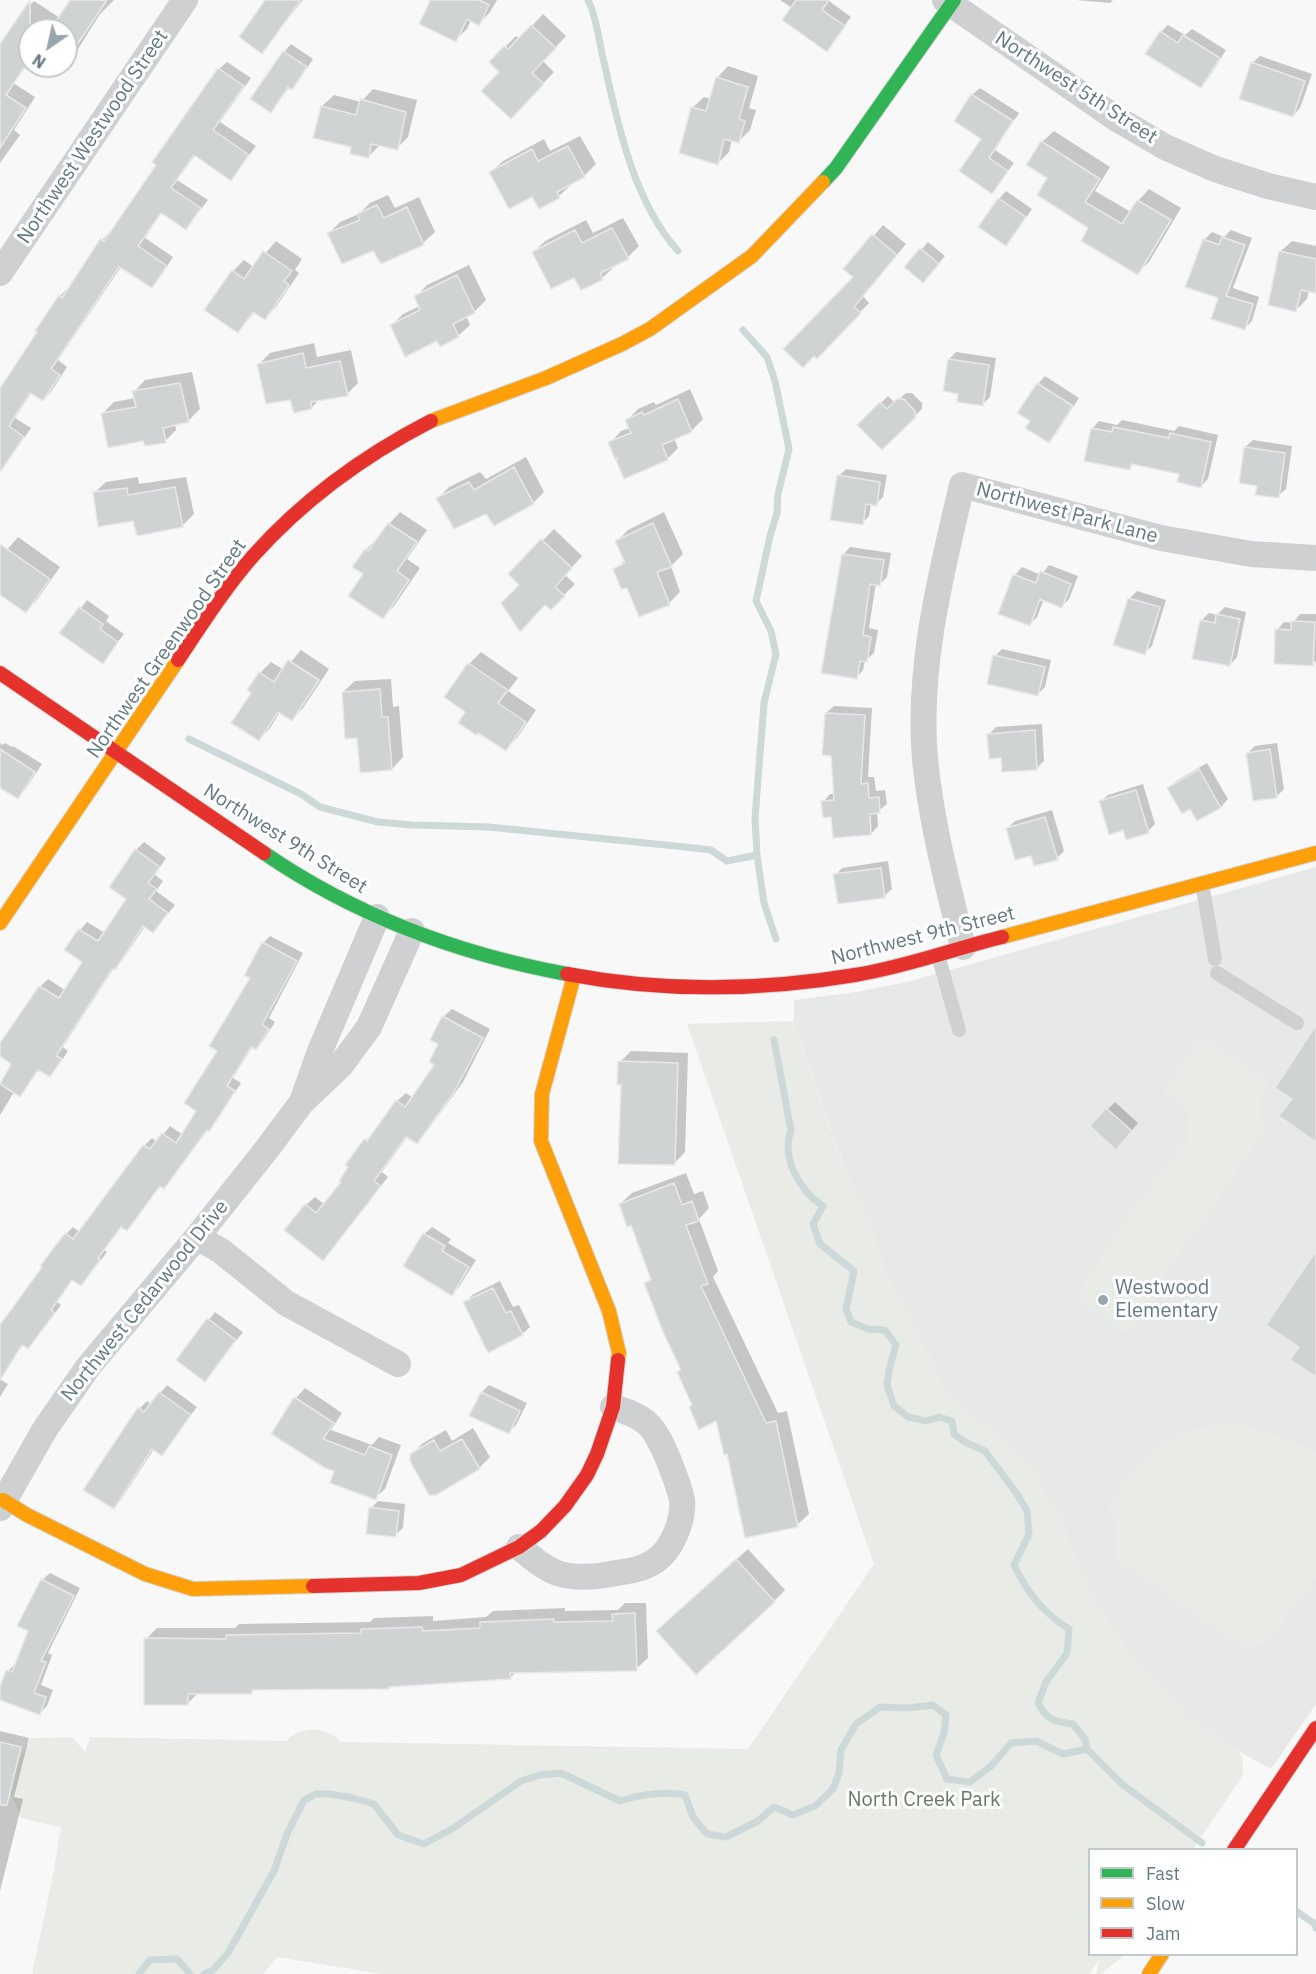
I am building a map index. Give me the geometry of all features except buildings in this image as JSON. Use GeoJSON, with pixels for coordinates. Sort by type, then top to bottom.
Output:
{"type":"FeatureCollection","features":[{"type":"Feature","properties":{"kind":"street","name":"Northwest Westwood Street"},"geometry":{"type":"LineString","coordinates":[[0,273],[186,0]]}},
{"type":"Feature","properties":{"kind":"street","name":"Northwest 5th Street"},"geometry":{"type":"LineString","coordinates":[[950,2],[1118,119],[1165,147],[1226,173],[1316,197]]}},
{"type":"Feature","properties":{"kind":"street","name":"Northwest Greenwood Street"},"geometry":{"type":"LineString","coordinates":[[0,923],[233,582],[267,541],[335,482],[420,426],[546,378],[622,344],[650,329],[752,256],[836,168],[887,98],[950,2]]}},
{"type":"Feature","properties":{"kind":"street","name":"Northwest Park Lane"},"geometry":{"type":"LineString","coordinates":[[963,947],[928,787],[924,713],[933,617],[962,485],[1161,538],[1251,554],[1316,558]]}},
{"type":"Feature","properties":{"kind":"street","name":"Northwest 9th Street"},"geometry":{"type":"LineString","coordinates":[[0,673],[299,876],[335,897],[412,931],[504,962],[574,976],[658,987],[723,989],[789,984],[856,975],[1316,853]]}},
{"type":"Feature","properties":{"kind":"street","name":"Northwest Cedarwood Drive"},"geometry":{"type":"LineString","coordinates":[[302,1102],[320,1051],[376,917]]}},
{"type":"Feature","properties":{"kind":"street","name":"Northwest Cedarwood Drive"},"geometry":{"type":"LineString","coordinates":[[2,1504],[45,1429],[88,1367],[197,1237],[302,1102],[341,1065],[369,1027],[412,931]]}},
{"type":"Feature","properties":{"kind":"street"},"geometry":{"type":"LineString","coordinates":[[2,1504],[145,1574],[193,1589],[419,1582],[461,1575],[519,1547],[549,1523],[565,1506],[587,1475],[605,1436],[613,1407],[619,1353],[609,1311],[541,1142],[542,1094],[574,976]]}},
{"type":"Feature","properties":{"kind":"street"},"geometry":{"type":"LineString","coordinates":[[197,1237],[221,1251],[286,1304],[398,1364]]}},
{"type":"Feature","properties":{"kind":"street"},"geometry":{"type":"LineString","coordinates":[[519,1547],[545,1568],[559,1574],[600,1576],[635,1569],[656,1561],[670,1545],[681,1515],[682,1499],[670,1464],[649,1424],[635,1414],[613,1407]]}},
{"type":"Feature","properties":{"kind":"street"},"geometry":{"type":"LineString","coordinates":[[1235,1848],[1316,1728]]}},
{"type":"Feature","properties":{"kind":"street"},"geometry":{"type":"LineString","coordinates":[[1149,1974],[1161,1956]]}},
{"type":"Feature","properties":{"kind":"lane"},"geometry":{"type":"LineString","coordinates":[[1202,883],[1216,966],[1297,1023]]}},
{"type":"Feature","properties":{"kind":"lane"},"geometry":{"type":"LineString","coordinates":[[938,955],[958,1030]]}},
{"type":"Feature","properties":{"kind":"shaded area","name":"Westwood Elementary"},"geometry":{"type":"Polygon","coordinates":[[[1316,867],[1316,1704],[1271,1769],[1240,1752],[987,1580],[794,1021],[794,1000],[856,992],[907,982],[1316,867]]]}},
{"type":"Feature","properties":{"kind":"green space","name":"North Creek Park"},"geometry":{"type":"Polygon","coordinates":[[[794,1021],[844,1167],[871,1223],[876,1245],[941,1382],[955,1400],[1027,1460],[1037,1472],[1050,1501],[1063,1522],[1077,1560],[1098,1603],[1135,1662],[1193,1719],[1240,1752],[1242,1756],[1243,1775],[1194,1848],[1088,1848],[1088,1956],[1123,1956],[1101,1974],[1096,1974],[1100,1958],[1089,1974],[382,1974],[277,1957],[263,1974],[32,1974],[61,1827],[21,1818],[6,1782],[31,1738],[72,1737],[85,1752],[90,1737],[286,1741],[306,1730],[321,1730],[341,1742],[748,1749],[874,1564],[687,1024],[794,1021]]]}},
{"type":"Feature","properties":{"kind":"green space"},"geometry":{"type":"Polygon","coordinates":[[[1201,1037],[1268,1082],[1263,1094],[1262,1105],[1266,1129],[1125,1333],[1077,1298],[1133,1210],[1185,1140],[1191,1109],[1165,1092],[1201,1037]]]}},
{"type":"Feature","properties":{"kind":"green space"},"geometry":{"type":"Polygon","coordinates":[[[1231,1422],[1307,1445],[1316,1453],[1316,1576],[1271,1638],[1247,1650],[1117,1559],[1110,1502],[1134,1468],[1179,1433],[1231,1422]]]}},
{"type":"Feature","properties":{"kind":"waterway"},"geometry":{"type":"LineString","coordinates":[[588,0],[596,22],[615,112],[630,162],[650,210],[678,251]]}},
{"type":"Feature","properties":{"kind":"waterway"},"geometry":{"type":"LineString","coordinates":[[743,330],[767,357],[775,381],[789,449],[778,494],[777,513],[756,601],[771,631],[776,654],[764,703],[755,818],[757,855],[764,903],[776,939]]}},
{"type":"Feature","properties":{"kind":"waterway"},"geometry":{"type":"LineString","coordinates":[[189,739],[301,794],[320,807],[378,822],[489,827],[685,847],[711,850],[727,861],[757,855]]}},
{"type":"Feature","properties":{"kind":"waterway"},"geometry":{"type":"LineString","coordinates":[[774,1040],[791,1130],[788,1151],[790,1162],[806,1191],[823,1206],[813,1224],[820,1244],[854,1271],[846,1309],[851,1322],[868,1329],[885,1330],[896,1345],[887,1385],[894,1406],[908,1417],[926,1421],[939,1417],[952,1421],[954,1434],[985,1451],[1027,1511],[1029,1534],[1014,1565],[1037,1601],[1051,1616],[1069,1629],[1067,1653],[1046,1682],[1038,1703],[1048,1717],[1073,1724],[1085,1739],[1087,1749],[1123,1785],[1202,1843]]}},
{"type":"Feature","properties":{"kind":"waterway"},"geometry":{"type":"LineString","coordinates":[[204,1974],[213,1970],[228,1953],[274,1871],[287,1834],[304,1800],[316,1794],[330,1794],[374,1804],[398,1835],[424,1844],[452,1829],[521,1781],[540,1775],[561,1773],[620,1801],[652,1794],[685,1795],[693,1817],[707,1834],[726,1837],[758,1821],[774,1807],[793,1815],[815,1806],[833,1789],[839,1773],[841,1750],[856,1724],[880,1707],[908,1708],[933,1705],[946,1715],[944,1733],[936,1755],[947,1779],[970,1782],[991,1766],[1011,1743],[1036,1741],[1063,1754],[1087,1749]]}},
{"type":"Feature","properties":{"kind":"waterway"},"geometry":{"type":"LineString","coordinates":[[1298,1912],[1315,1924],[1316,1928]]}},
{"type":"Feature","properties":{"kind":"waterway"},"geometry":{"type":"LineString","coordinates":[[139,1974],[150,1960],[177,1959],[190,1974]]}},
{"type":"Feature","properties":{"kind":"traffic: fast"},"geometry":{"type":"LineString","coordinates":[[823,182],[836,168],[954,0]]}},
{"type":"Feature","properties":{"kind":"traffic: fast"},"geometry":{"type":"LineString","coordinates":[[264,853],[335,896],[409,930],[487,956],[567,974]]}},
{"type":"Feature","properties":{"kind":"traffic: slow"},"geometry":{"type":"LineString","coordinates":[[431,421],[546,378],[650,329],[752,256],[823,182]]}},
{"type":"Feature","properties":{"kind":"traffic: slow"},"geometry":{"type":"LineString","coordinates":[[0,923],[178,660]]}},
{"type":"Feature","properties":{"kind":"traffic: slow"},"geometry":{"type":"LineString","coordinates":[[1002,937],[1316,853]]}},
{"type":"Feature","properties":{"kind":"traffic: slow"},"geometry":{"type":"LineString","coordinates":[[574,976],[542,1094],[541,1141],[609,1311],[619,1353],[618,1360]]}},
{"type":"Feature","properties":{"kind":"traffic: slow"},"geometry":{"type":"LineString","coordinates":[[3,1500],[27,1515],[145,1574],[193,1589],[313,1586]]}},
{"type":"Feature","properties":{"kind":"traffic: slow"},"geometry":{"type":"LineString","coordinates":[[1149,1974],[1161,1956]]}},
{"type":"Feature","properties":{"kind":"traffic: jam"},"geometry":{"type":"LineString","coordinates":[[178,660],[243,568],[293,516],[359,464],[431,421]]}},
{"type":"Feature","properties":{"kind":"traffic: jam"},"geometry":{"type":"LineString","coordinates":[[0,673],[264,853]]}},
{"type":"Feature","properties":{"kind":"traffic: jam"},"geometry":{"type":"LineString","coordinates":[[567,974],[603,980],[675,986],[783,984],[874,972],[1002,937]]}},
{"type":"Feature","properties":{"kind":"traffic: jam"},"geometry":{"type":"LineString","coordinates":[[313,1586],[419,1583],[461,1575],[519,1547],[541,1531],[565,1506],[587,1475],[597,1454],[613,1407],[618,1360]]}},
{"type":"Feature","properties":{"kind":"traffic: jam"},"geometry":{"type":"LineString","coordinates":[[1235,1848],[1316,1728]]}},
{"type":"Feature","properties":{"kind":"place","name":"Westwood Elementary"},"geometry":{"type":"Point","coordinates":[1103,1300]}}]}
